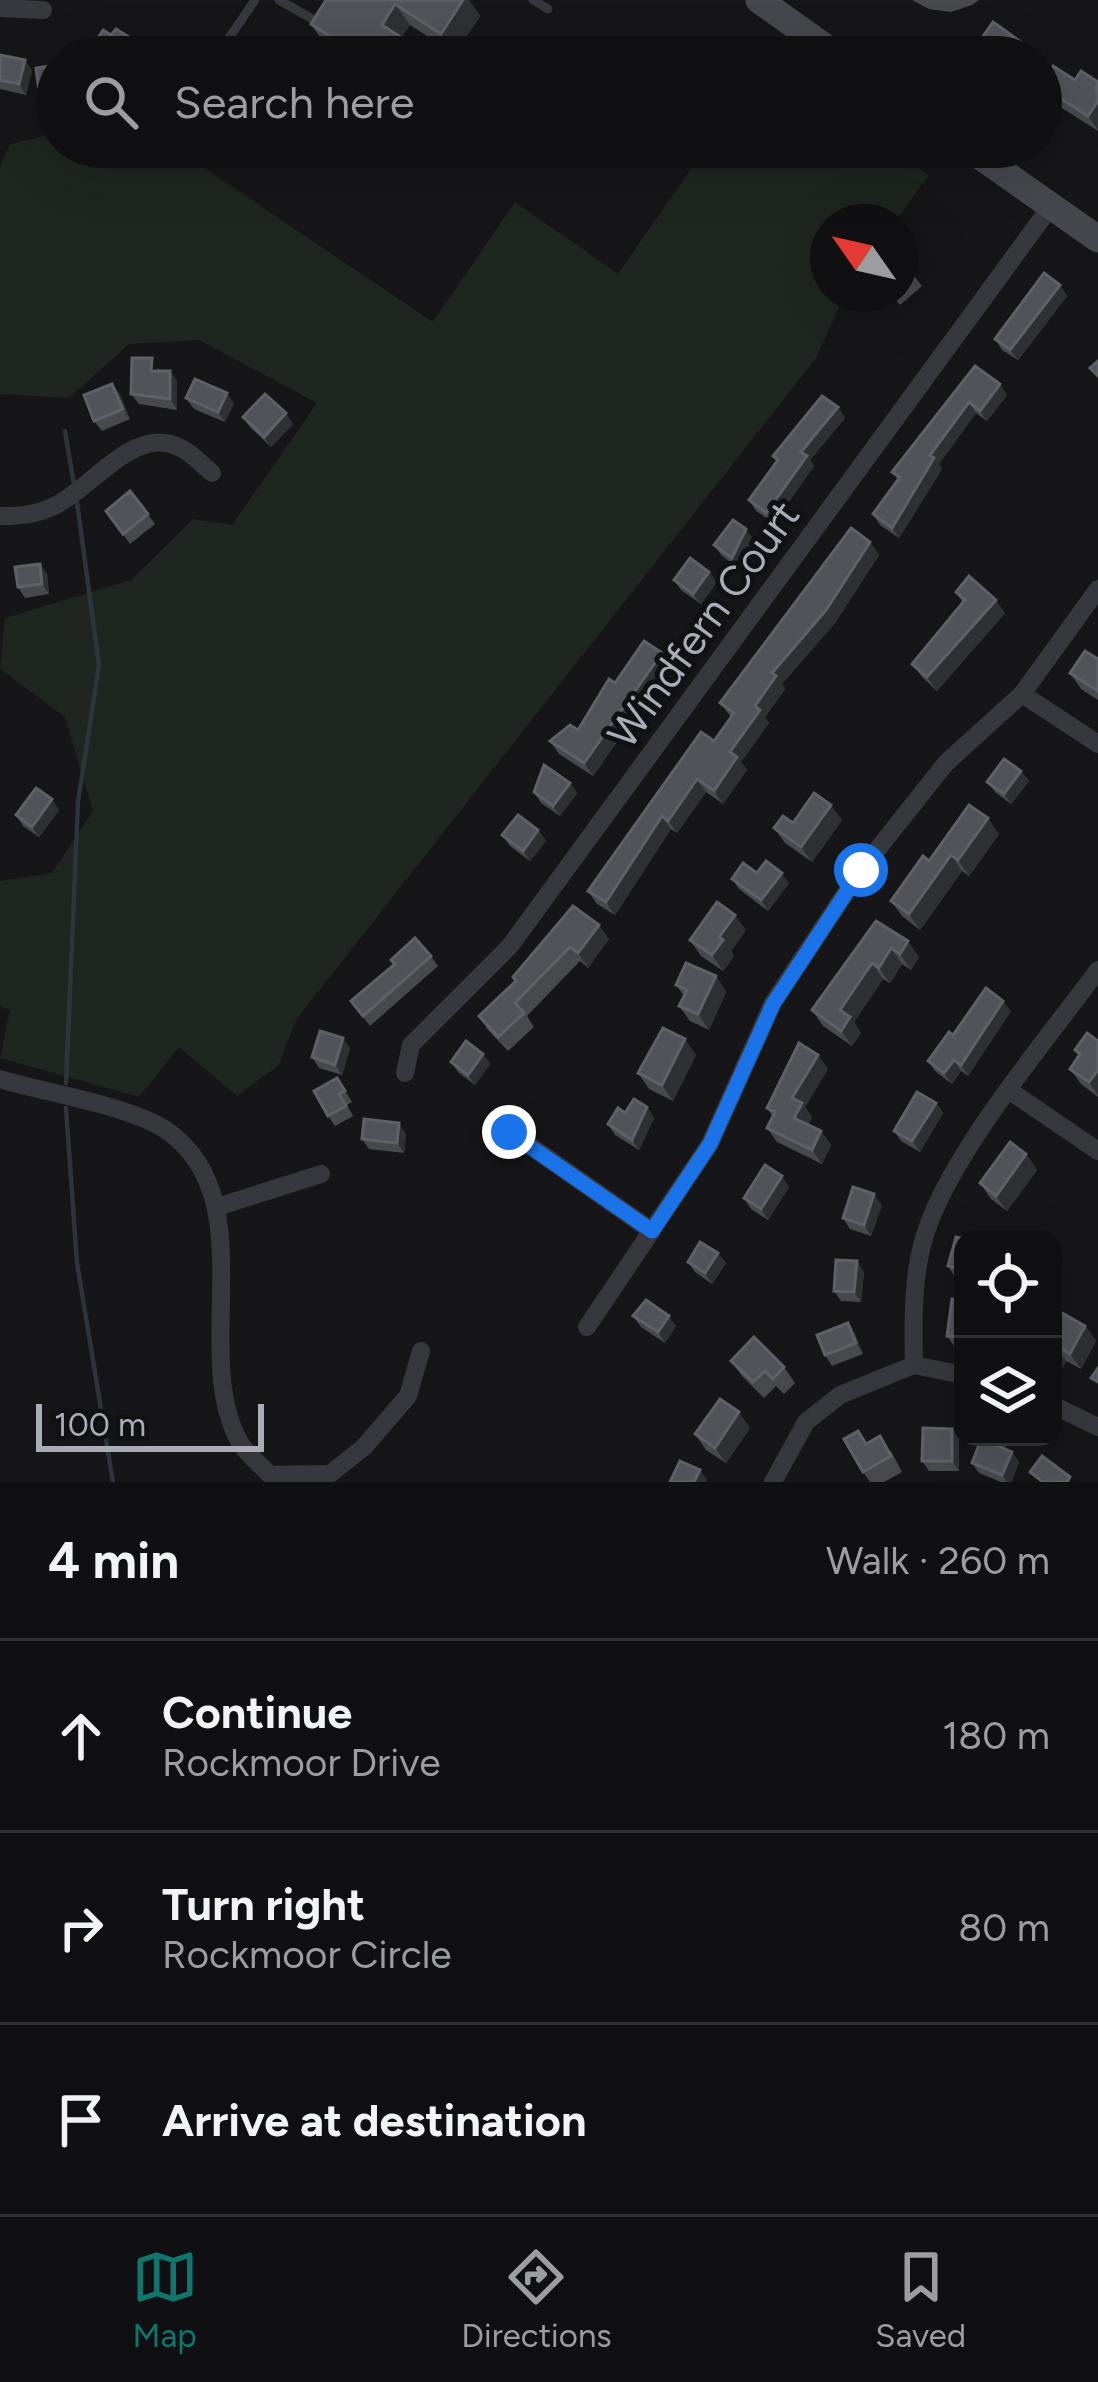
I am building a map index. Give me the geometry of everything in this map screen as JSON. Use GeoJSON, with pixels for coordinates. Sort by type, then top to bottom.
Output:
{"type":"FeatureCollection","features":[{"type":"Feature","properties":{"kind":"main road"},"geometry":{"type":"LineString","coordinates":[[759,0],[810,36]]}},
{"type":"Feature","properties":{"kind":"main road"},"geometry":{"type":"LineString","coordinates":[[997,168],[1051,206],[1094,228]]}},
{"type":"Feature","properties":{"kind":"street"},"geometry":{"type":"LineString","coordinates":[[0,8],[43,10]]}},
{"type":"Feature","properties":{"kind":"street","name":"Windfern Court"},"geometry":{"type":"LineString","coordinates":[[405,1073],[412,1045],[510,946],[1051,206]]}},
{"type":"Feature","properties":{"kind":"street"},"geometry":{"type":"LineString","coordinates":[[0,516],[32,516],[59,505],[142,446],[164,442],[183,449],[212,473]]}},
{"type":"Feature","properties":{"kind":"street"},"geometry":{"type":"LineString","coordinates":[[587,1327],[710,1144],[773,1004],[861,870],[946,763],[1022,694],[1098,589]]}},
{"type":"Feature","properties":{"kind":"street"},"geometry":{"type":"LineString","coordinates":[[1022,694],[1098,745]]}},
{"type":"Feature","properties":{"kind":"street"},"geometry":{"type":"LineString","coordinates":[[914,1365],[918,1260],[928,1223],[1010,1090],[1098,970]]}},
{"type":"Feature","properties":{"kind":"street"},"geometry":{"type":"LineString","coordinates":[[0,1079],[98,1103],[164,1127],[189,1152],[217,1207],[228,1408],[239,1441],[269,1478],[330,1474],[364,1447],[408,1396],[421,1351]]}},
{"type":"Feature","properties":{"kind":"street"},"geometry":{"type":"LineString","coordinates":[[1010,1090],[1098,1151]]}},
{"type":"Feature","properties":{"kind":"street"},"geometry":{"type":"LineString","coordinates":[[509,1132],[652,1231]]}},
{"type":"Feature","properties":{"kind":"street"},"geometry":{"type":"LineString","coordinates":[[217,1207],[321,1174]]}},
{"type":"Feature","properties":{"kind":"street"},"geometry":{"type":"LineString","coordinates":[[773,1482],[806,1422],[840,1396],[914,1365],[954,1373]]}},
{"type":"Feature","properties":{"kind":"street"},"geometry":{"type":"LineString","coordinates":[[1062,1409],[1098,1427]]}},
{"type":"Feature","properties":{"kind":"lane"},"geometry":{"type":"LineString","coordinates":[[231,36],[256,0]]}},
{"type":"Feature","properties":{"kind":"lane"},"geometry":{"type":"LineString","coordinates":[[279,0],[316,21],[334,9]]}},
{"type":"Feature","properties":{"kind":"lane"},"geometry":{"type":"LineString","coordinates":[[533,0],[548,10]]}},
{"type":"Feature","properties":{"kind":"shaded area"},"geometry":{"type":"Polygon","coordinates":[[[36,138],[36,168],[204,168],[433,322],[515,202],[618,274],[691,168],[919,168],[929,175],[908,204],[810,204],[810,312],[837,312],[816,358],[296,1020],[278,1066],[237,1096],[179,1047],[139,1097],[0,1058],[10,1010],[0,1006],[0,881],[52,873],[93,811],[65,717],[0,669],[5,618],[131,580],[193,519],[232,525],[317,403],[199,340],[129,344],[69,398],[0,394],[0,166],[10,144],[36,138]]]}},
{"type":"Feature","properties":{"kind":"building"},"geometry":{"type":"Polygon","coordinates":[[[326,0],[463,0],[441,34],[395,4],[382,25],[399,36],[329,36],[311,24],[326,0]]]}},
{"type":"Feature","properties":{"kind":"building"},"geometry":{"type":"Polygon","coordinates":[[[993,22],[1012,36],[983,36],[993,22]]]}},
{"type":"Feature","properties":{"kind":"building"},"geometry":{"type":"Polygon","coordinates":[[[116,29],[127,36],[99,36],[103,30],[111,35],[116,29]]]}},
{"type":"Feature","properties":{"kind":"building"},"geometry":{"type":"Polygon","coordinates":[[[0,55],[25,60],[19,84],[0,80],[0,55]]]}},
{"type":"Feature","properties":{"kind":"building"},"geometry":{"type":"Polygon","coordinates":[[[1081,71],[1098,82],[1098,101],[1088,116],[1062,99],[1062,72],[1075,80],[1081,71]]]}},
{"type":"Feature","properties":{"kind":"building"},"geometry":{"type":"Polygon","coordinates":[[[1044,273],[1060,285],[1010,350],[995,339],[1044,273]]]}},
{"type":"Feature","properties":{"kind":"building"},"geometry":{"type":"Polygon","coordinates":[[[132,358],[152,358],[151,371],[170,371],[170,399],[131,394],[132,358]]]}},
{"type":"Feature","properties":{"kind":"building"},"geometry":{"type":"Polygon","coordinates":[[[975,366],[1000,384],[980,411],[969,402],[930,455],[934,458],[892,528],[873,514],[900,477],[892,472],[975,366]]]}},
{"type":"Feature","properties":{"kind":"building"},"geometry":{"type":"Polygon","coordinates":[[[195,379],[227,393],[218,412],[186,398],[195,379]]]}},
{"type":"Feature","properties":{"kind":"building"},"geometry":{"type":"Polygon","coordinates":[[[112,384],[123,409],[94,421],[84,395],[112,384]]]}},
{"type":"Feature","properties":{"kind":"building"},"geometry":{"type":"Polygon","coordinates":[[[265,394],[286,413],[264,437],[243,417],[265,394]]]}},
{"type":"Feature","properties":{"kind":"building"},"geometry":{"type":"Polygon","coordinates":[[[822,396],[838,407],[801,452],[807,456],[766,513],[749,500],[778,460],[773,456],[822,396]]]}},
{"type":"Feature","properties":{"kind":"building"},"geometry":{"type":"Polygon","coordinates":[[[130,491],[148,514],[123,534],[106,511],[130,491]]]}},
{"type":"Feature","properties":{"kind":"building"},"geometry":{"type":"Polygon","coordinates":[[[733,520],[746,529],[732,558],[714,545],[733,520]]]}},
{"type":"Feature","properties":{"kind":"building"},"geometry":{"type":"Polygon","coordinates":[[[851,528],[870,542],[826,610],[772,673],[776,676],[755,706],[760,710],[730,752],[737,757],[714,791],[697,779],[668,821],[662,816],[606,902],[588,891],[701,732],[714,741],[734,713],[720,703],[851,528]]]}},
{"type":"Feature","properties":{"kind":"building"},"geometry":{"type":"Polygon","coordinates":[[[690,558],[709,572],[693,594],[674,580],[690,558]]]}},
{"type":"Feature","properties":{"kind":"building"},"geometry":{"type":"Polygon","coordinates":[[[40,564],[42,584],[18,587],[15,567],[40,564]]]}},
{"type":"Feature","properties":{"kind":"building"},"geometry":{"type":"Polygon","coordinates":[[[969,576],[996,600],[927,677],[912,664],[965,600],[956,592],[969,576]]]}},
{"type":"Feature","properties":{"kind":"building"},"geometry":{"type":"Polygon","coordinates":[[[644,641],[662,653],[584,763],[550,741],[570,725],[578,730],[609,679],[615,683],[644,641]]]}},
{"type":"Feature","properties":{"kind":"building"},"geometry":{"type":"Polygon","coordinates":[[[1085,651],[1098,659],[1098,691],[1070,673],[1085,651]]]}},
{"type":"Feature","properties":{"kind":"building"},"geometry":{"type":"Polygon","coordinates":[[[1004,759],[1021,771],[1004,794],[987,782],[1004,759]]]}},
{"type":"Feature","properties":{"kind":"building"},"geometry":{"type":"Polygon","coordinates":[[[544,765],[570,783],[553,806],[534,792],[544,765]]]}},
{"type":"Feature","properties":{"kind":"building"},"geometry":{"type":"Polygon","coordinates":[[[36,788],[52,799],[32,827],[16,815],[36,788]]]}},
{"type":"Feature","properties":{"kind":"building"},"geometry":{"type":"Polygon","coordinates":[[[814,793],[831,805],[801,847],[774,828],[783,816],[793,823],[814,793]]]}},
{"type":"Feature","properties":{"kind":"building"},"geometry":{"type":"Polygon","coordinates":[[[969,805],[988,818],[958,860],[951,855],[909,914],[891,901],[923,856],[929,861],[969,805]]]}},
{"type":"Feature","properties":{"kind":"building"},"geometry":{"type":"Polygon","coordinates":[[[518,815],[538,830],[523,851],[502,835],[518,815]]]}},
{"type":"Feature","properties":{"kind":"building"},"geometry":{"type":"Polygon","coordinates":[[[766,861],[782,873],[761,900],[732,879],[743,863],[757,873],[766,861]]]}},
{"type":"Feature","properties":{"kind":"building"},"geometry":{"type":"Polygon","coordinates":[[[717,902],[735,915],[712,955],[690,940],[717,902]]]}},
{"type":"Feature","properties":{"kind":"building"},"geometry":{"type":"Polygon","coordinates":[[[573,906],[599,925],[578,953],[570,947],[515,1003],[524,1013],[498,1037],[479,1016],[516,981],[513,977],[573,906]]]}},
{"type":"Feature","properties":{"kind":"building"},"geometry":{"type":"Polygon","coordinates":[[[876,921],[908,941],[900,954],[891,948],[879,968],[872,963],[840,1010],[850,1017],[841,1031],[812,1010],[876,921]]]}},
{"type":"Feature","properties":{"kind":"building"},"geometry":{"type":"Polygon","coordinates":[[[415,938],[431,956],[363,1016],[351,1001],[395,964],[391,960],[415,938]]]}},
{"type":"Feature","properties":{"kind":"building"},"geometry":{"type":"Polygon","coordinates":[[[686,963],[716,976],[698,1014],[679,1006],[687,990],[676,985],[686,963]]]}},
{"type":"Feature","properties":{"kind":"building"},"geometry":{"type":"Polygon","coordinates":[[[986,988],[1003,1001],[961,1065],[954,1060],[944,1073],[928,1061],[986,988]]]}},
{"type":"Feature","properties":{"kind":"building"},"geometry":{"type":"Polygon","coordinates":[[[663,1028],[685,1039],[662,1085],[638,1073],[663,1028]]]}},
{"type":"Feature","properties":{"kind":"building"},"geometry":{"type":"Polygon","coordinates":[[[320,1031],[343,1038],[335,1065],[312,1057],[320,1031]]]}},
{"type":"Feature","properties":{"kind":"building"},"geometry":{"type":"Polygon","coordinates":[[[1087,1033],[1098,1041],[1098,1070],[1089,1082],[1070,1069],[1087,1033]]]}},
{"type":"Feature","properties":{"kind":"building"},"geometry":{"type":"Polygon","coordinates":[[[466,1041],[483,1054],[468,1075],[451,1062],[466,1041]]]}},
{"type":"Feature","properties":{"kind":"building"},"geometry":{"type":"Polygon","coordinates":[[[799,1043],[818,1055],[792,1098],[802,1103],[794,1118],[821,1131],[812,1150],[767,1128],[775,1112],[767,1108],[799,1043]]]}},
{"type":"Feature","properties":{"kind":"building"},"geometry":{"type":"Polygon","coordinates":[[[337,1078],[345,1091],[339,1094],[346,1106],[328,1116],[314,1091],[337,1078]]]}},
{"type":"Feature","properties":{"kind":"building"},"geometry":{"type":"Polygon","coordinates":[[[917,1092],[936,1103],[912,1141],[894,1131],[917,1092]]]}},
{"type":"Feature","properties":{"kind":"building"},"geometry":{"type":"Polygon","coordinates":[[[634,1099],[647,1107],[632,1140],[608,1124],[618,1108],[625,1113],[634,1099]]]}},
{"type":"Feature","properties":{"kind":"building"},"geometry":{"type":"Polygon","coordinates":[[[364,1119],[399,1123],[397,1143],[362,1139],[364,1119]]]}},
{"type":"Feature","properties":{"kind":"building"},"geometry":{"type":"Polygon","coordinates":[[[1010,1142],[1026,1154],[996,1196],[980,1183],[1010,1142]]]}},
{"type":"Feature","properties":{"kind":"building"},"geometry":{"type":"Polygon","coordinates":[[[765,1165],[782,1176],[761,1209],[744,1198],[765,1165]]]}},
{"type":"Feature","properties":{"kind":"building"},"geometry":{"type":"Polygon","coordinates":[[[853,1187],[874,1194],[864,1225],[843,1218],[853,1187]]]}},
{"type":"Feature","properties":{"kind":"building"},"geometry":{"type":"Polygon","coordinates":[[[700,1242],[718,1253],[705,1273],[688,1262],[700,1242]]]}},
{"type":"Feature","properties":{"kind":"building"},"geometry":{"type":"Polygon","coordinates":[[[836,1260],[857,1261],[854,1292],[834,1291],[836,1260]]]}},
{"type":"Feature","properties":{"kind":"building"},"geometry":{"type":"Polygon","coordinates":[[[952,1299],[954,1299],[954,1336],[947,1336],[952,1299]]]}},
{"type":"Feature","properties":{"kind":"building"},"geometry":{"type":"Polygon","coordinates":[[[646,1300],[669,1316],[658,1332],[633,1316],[646,1300]]]}},
{"type":"Feature","properties":{"kind":"building"},"geometry":{"type":"Polygon","coordinates":[[[1062,1313],[1085,1326],[1070,1354],[1062,1349],[1062,1313]]]}},
{"type":"Feature","properties":{"kind":"building"},"geometry":{"type":"Polygon","coordinates":[[[848,1323],[856,1343],[825,1355],[817,1335],[848,1323]]]}},
{"type":"Feature","properties":{"kind":"building"},"geometry":{"type":"Polygon","coordinates":[[[754,1337],[784,1367],[773,1379],[765,1371],[753,1382],[731,1361],[754,1337]]]}},
{"type":"Feature","properties":{"kind":"building"},"geometry":{"type":"Polygon","coordinates":[[[720,1399],[739,1412],[715,1448],[695,1434],[720,1399]]]}},
{"type":"Feature","properties":{"kind":"building"},"geometry":{"type":"Polygon","coordinates":[[[923,1428],[952,1429],[952,1461],[922,1461],[923,1428]]]}},
{"type":"Feature","properties":{"kind":"building"},"geometry":{"type":"Polygon","coordinates":[[[858,1431],[866,1444],[880,1436],[891,1456],[863,1472],[844,1439],[858,1431]]]}},
{"type":"Feature","properties":{"kind":"building"},"geometry":{"type":"Polygon","coordinates":[[[979,1446],[1012,1452],[1002,1475],[972,1463],[979,1446]]]}},
{"type":"Feature","properties":{"kind":"building"},"geometry":{"type":"Polygon","coordinates":[[[1042,1456],[1070,1477],[1067,1482],[1043,1482],[1030,1472],[1042,1456]]]}},
{"type":"Feature","properties":{"kind":"building"},"geometry":{"type":"Polygon","coordinates":[[[680,1461],[700,1470],[694,1482],[670,1482],[680,1461]]]}},
{"type":"Feature","properties":{"kind":"waterway"},"geometry":{"type":"LineString","coordinates":[[65,431],[74,485]]}},
{"type":"Feature","properties":{"kind":"waterway"},"geometry":{"type":"LineString","coordinates":[[66,1083],[78,802],[99,665],[77,502]]}},
{"type":"Feature","properties":{"kind":"waterway"},"geometry":{"type":"LineString","coordinates":[[66,1108],[77,1263],[113,1482]]}},
{"type":"Feature","properties":{"kind":"route"},"geometry":{"type":"LineString","coordinates":[[509,1132],[652,1231],[737,1094],[773,1004],[861,870]]}}]}
